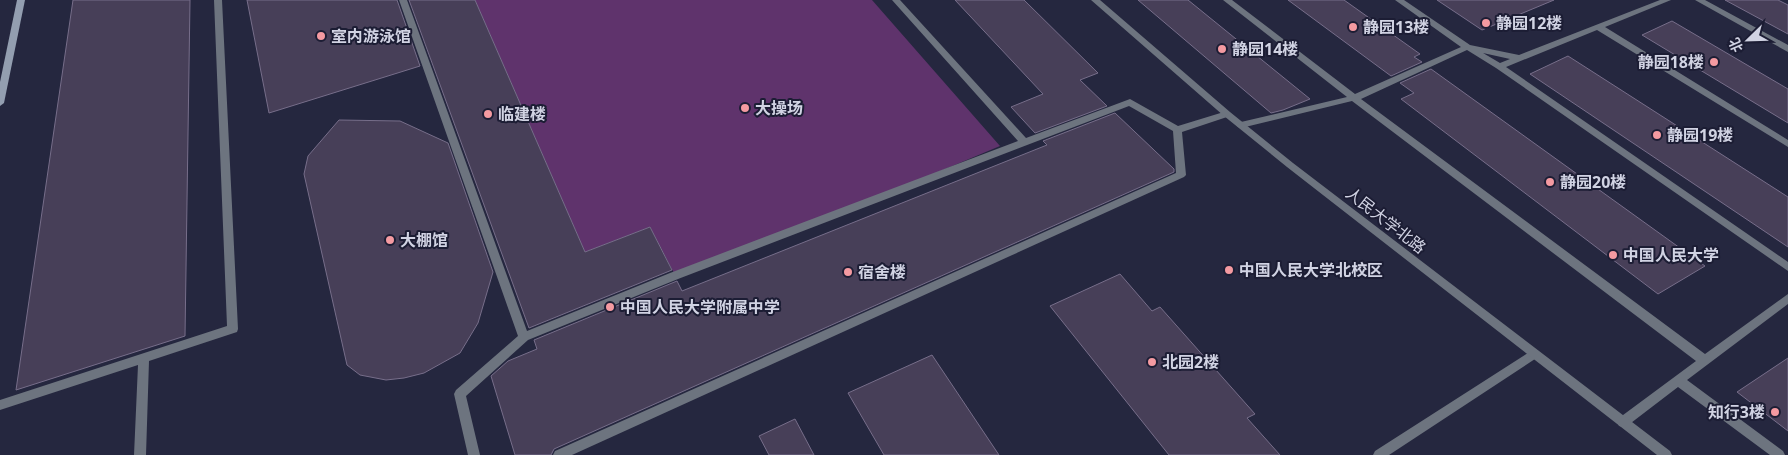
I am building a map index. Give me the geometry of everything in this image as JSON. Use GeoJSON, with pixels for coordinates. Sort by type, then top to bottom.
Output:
{"type":"FeatureCollection","features":[{"type":"Feature","properties":{"kind":"street"},"geometry":{"type":"LineString","coordinates":[[0,103],[21,0]]}},
{"type":"Feature","properties":{"kind":"street"},"geometry":{"type":"LineString","coordinates":[[0,405],[233,330],[218,0]]}},
{"type":"Feature","properties":{"kind":"street"},"geometry":{"type":"LineString","coordinates":[[403,0],[524,336]]}},
{"type":"Feature","properties":{"kind":"street"},"geometry":{"type":"LineString","coordinates":[[896,0],[1025,142]]}},
{"type":"Feature","properties":{"kind":"street","name":"人民大学北路"},"geometry":{"type":"LineString","coordinates":[[1095,0],[1241,126],[1666,455]]}},
{"type":"Feature","properties":{"kind":"street"},"geometry":{"type":"LineString","coordinates":[[1227,0],[1354,98],[1704,361]]}},
{"type":"Feature","properties":{"kind":"street"},"geometry":{"type":"LineString","coordinates":[[1399,0],[1467,47],[1499,66],[1788,267]]}},
{"type":"Feature","properties":{"kind":"street"},"geometry":{"type":"LineString","coordinates":[[1499,66],[1667,0]]}},
{"type":"Feature","properties":{"kind":"street"},"geometry":{"type":"LineString","coordinates":[[1699,0],[1788,49]]}},
{"type":"Feature","properties":{"kind":"street"},"geometry":{"type":"LineString","coordinates":[[1598,27],[1788,144]]}},
{"type":"Feature","properties":{"kind":"street"},"geometry":{"type":"LineString","coordinates":[[1241,126],[1354,98],[1467,47],[1521,58]]}},
{"type":"Feature","properties":{"kind":"street"},"geometry":{"type":"LineString","coordinates":[[474,455],[460,394],[524,336],[674,276],[1130,102],[1177,130],[1227,114]]}},
{"type":"Feature","properties":{"kind":"street"},"geometry":{"type":"LineString","coordinates":[[559,455],[1181,175],[1177,130]]}},
{"type":"Feature","properties":{"kind":"street"},"geometry":{"type":"LineString","coordinates":[[1623,422],[1788,298]]}},
{"type":"Feature","properties":{"kind":"street"},"geometry":{"type":"LineString","coordinates":[[1379,455],[1534,354]]}},
{"type":"Feature","properties":{"kind":"street"},"geometry":{"type":"LineString","coordinates":[[140,455],[144,358]]}},
{"type":"Feature","properties":{"kind":"street"},"geometry":{"type":"LineString","coordinates":[[1678,380],[1779,455]]}},
{"type":"Feature","properties":{"kind":"shaded area","name":"大操场"},"geometry":{"type":"Polygon","coordinates":[[[475,0],[872,0],[1000,146],[838,214],[675,275],[650,227],[585,252],[475,0]]]}},
{"type":"Feature","properties":{"kind":"building"},"geometry":{"type":"Polygon","coordinates":[[[73,0],[190,0],[185,336],[16,390],[73,0]]]}},
{"type":"Feature","properties":{"kind":"building","name":"室内游泳馆"},"geometry":{"type":"Polygon","coordinates":[[[247,0],[397,0],[420,66],[269,113],[247,0]]]}},
{"type":"Feature","properties":{"kind":"building","name":"临建楼"},"geometry":{"type":"Polygon","coordinates":[[[409,0],[475,0],[585,252],[650,227],[672,270],[529,328],[409,0]]]}},
{"type":"Feature","properties":{"kind":"building"},"geometry":{"type":"Polygon","coordinates":[[[955,0],[1024,0],[1098,73],[1080,80],[1107,106],[1035,133],[1011,107],[1043,94],[955,0]]]}},
{"type":"Feature","properties":{"kind":"building","name":"静园14楼"},"geometry":{"type":"Polygon","coordinates":[[[1138,0],[1188,0],[1310,99],[1271,113],[1138,0]]]}},
{"type":"Feature","properties":{"kind":"building","name":"静园13楼"},"geometry":{"type":"Polygon","coordinates":[[[1288,0],[1344,0],[1420,54],[1414,57],[1422,62],[1391,76],[1288,0]]]}},
{"type":"Feature","properties":{"kind":"building","name":"静园12楼"},"geometry":{"type":"Polygon","coordinates":[[[1437,0],[1554,0],[1482,30],[1437,0]]]}},
{"type":"Feature","properties":{"kind":"building"},"geometry":{"type":"Polygon","coordinates":[[[1725,0],[1778,0],[1788,5],[1788,34],[1725,0]]]}},
{"type":"Feature","properties":{"kind":"building","name":"静园18楼"},"geometry":{"type":"Polygon","coordinates":[[[1672,21],[1788,89],[1788,123],[1642,35],[1672,21]]]}},
{"type":"Feature","properties":{"kind":"building","name":"静园19楼"},"geometry":{"type":"Polygon","coordinates":[[[1568,56],[1788,197],[1788,247],[1530,74],[1568,56]]]}},
{"type":"Feature","properties":{"kind":"building","name":"静园20楼"},"geometry":{"type":"Polygon","coordinates":[[[1431,69],[1705,266],[1658,294],[1401,99],[1414,93],[1400,83],[1431,69]]]}},
{"type":"Feature","properties":{"kind":"building","name":"宿舍楼"},"geometry":{"type":"Polygon","coordinates":[[[1115,113],[1174,169],[1174,172],[554,449],[551,455],[515,455],[491,376],[508,361],[537,349],[534,340],[677,281],[682,291],[1047,145],[1043,141],[1115,113]]]}},
{"type":"Feature","properties":{"kind":"building","name":"大棚馆"},"geometry":{"type":"Polygon","coordinates":[[[339,120],[400,121],[448,143],[493,272],[478,323],[460,353],[424,373],[386,380],[360,375],[347,365],[304,174],[308,156],[339,120]]]}},
{"type":"Feature","properties":{"kind":"building","name":"北园2楼"},"geometry":{"type":"Polygon","coordinates":[[[1120,274],[1152,311],[1160,307],[1255,414],[1247,418],[1280,455],[1169,455],[1050,306],[1120,274]]]}},
{"type":"Feature","properties":{"kind":"building"},"geometry":{"type":"Polygon","coordinates":[[[932,355],[999,455],[884,455],[848,393],[932,355]]]}},
{"type":"Feature","properties":{"kind":"building","name":"知行3楼"},"geometry":{"type":"Polygon","coordinates":[[[1788,358],[1788,431],[1737,392],[1788,358]]]}},
{"type":"Feature","properties":{"kind":"building"},"geometry":{"type":"Polygon","coordinates":[[[795,419],[814,455],[769,455],[759,436],[795,419]]]}},
{"type":"Feature","properties":{"kind":"place","name":"静园12楼"},"geometry":{"type":"Point","coordinates":[1486,23]}},
{"type":"Feature","properties":{"kind":"place","name":"静园13楼"},"geometry":{"type":"Point","coordinates":[1353,27]}},
{"type":"Feature","properties":{"kind":"place","name":"室内游泳馆"},"geometry":{"type":"Point","coordinates":[321,36]}},
{"type":"Feature","properties":{"kind":"place","name":"静园14楼"},"geometry":{"type":"Point","coordinates":[1222,49]}},
{"type":"Feature","properties":{"kind":"place","name":"静园18楼"},"geometry":{"type":"Point","coordinates":[1714,62]}},
{"type":"Feature","properties":{"kind":"place","name":"大操场"},"geometry":{"type":"Point","coordinates":[745,108]}},
{"type":"Feature","properties":{"kind":"place","name":"临建楼"},"geometry":{"type":"Point","coordinates":[488,114]}},
{"type":"Feature","properties":{"kind":"place","name":"静园19楼"},"geometry":{"type":"Point","coordinates":[1657,135]}},
{"type":"Feature","properties":{"kind":"place","name":"静园20楼"},"geometry":{"type":"Point","coordinates":[1550,182]}},
{"type":"Feature","properties":{"kind":"place","name":"大棚馆"},"geometry":{"type":"Point","coordinates":[390,240]}},
{"type":"Feature","properties":{"kind":"place","name":"中国人民大学"},"geometry":{"type":"Point","coordinates":[1613,255]}},
{"type":"Feature","properties":{"kind":"place","name":"中国人民大学北校区"},"geometry":{"type":"Point","coordinates":[1229,270]}},
{"type":"Feature","properties":{"kind":"place","name":"宿舍楼"},"geometry":{"type":"Point","coordinates":[848,272]}},
{"type":"Feature","properties":{"kind":"place","name":"中国人民大学附属中学"},"geometry":{"type":"Point","coordinates":[610,307]}},
{"type":"Feature","properties":{"kind":"place","name":"北园2楼"},"geometry":{"type":"Point","coordinates":[1152,362]}},
{"type":"Feature","properties":{"kind":"place","name":"知行3楼"},"geometry":{"type":"Point","coordinates":[1775,412]}}]}
